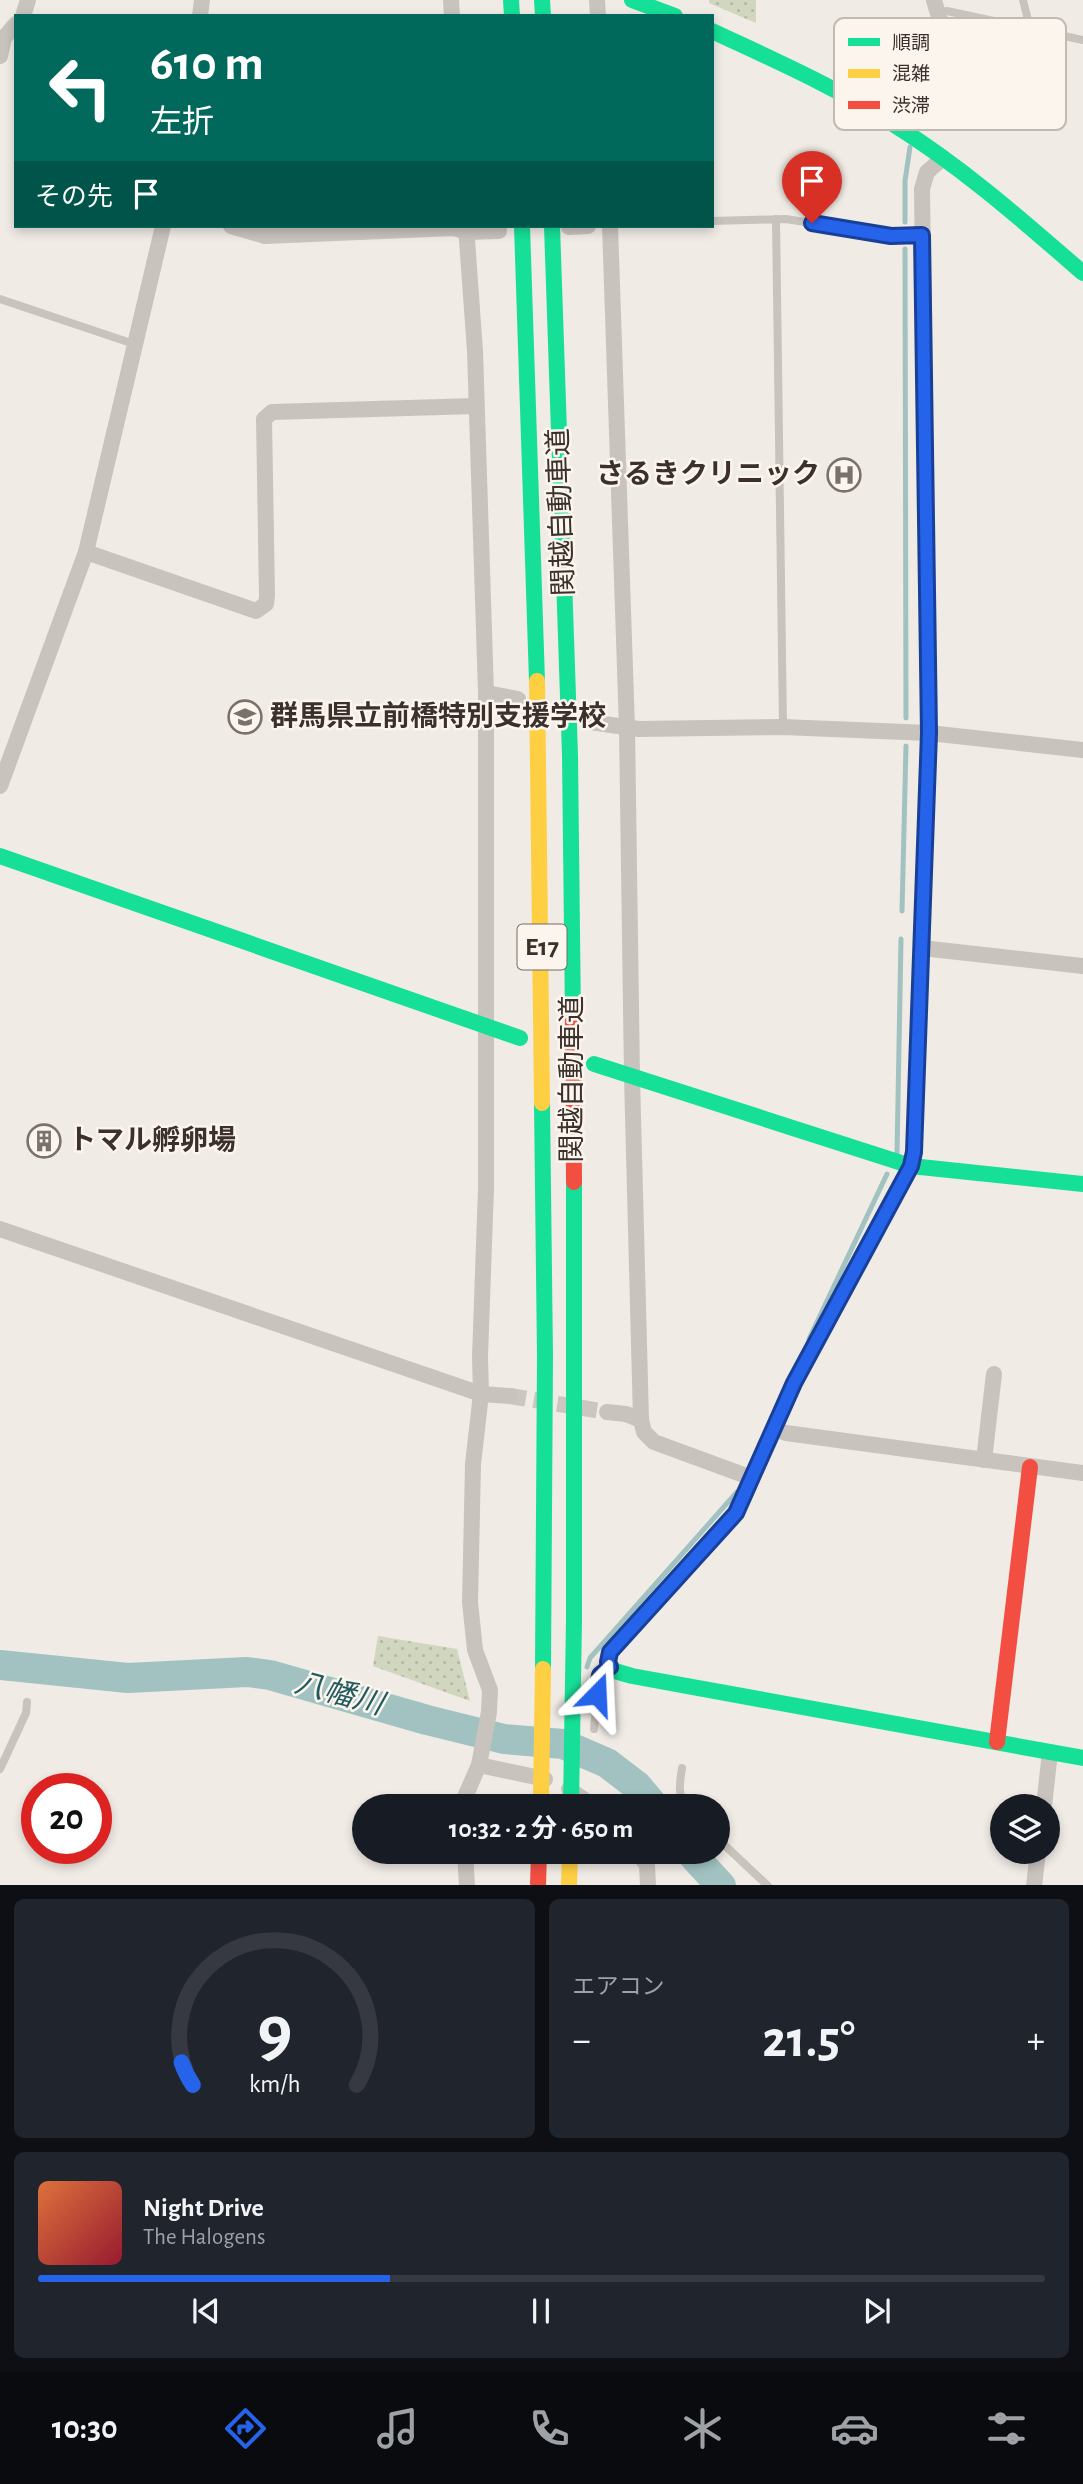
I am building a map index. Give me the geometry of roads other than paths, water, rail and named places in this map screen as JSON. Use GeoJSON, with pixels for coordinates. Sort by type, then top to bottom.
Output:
{"type":"FeatureCollection","features":[{"type":"Feature","properties":{"kind":"main road"},"geometry":{"type":"LineString","coordinates":[[632,0],[669,14]]}},
{"type":"Feature","properties":{"kind":"main road"},"geometry":{"type":"LineString","coordinates":[[714,32],[834,89]]}},
{"type":"Feature","properties":{"kind":"main road"},"geometry":{"type":"LineString","coordinates":[[903,130],[992,194],[1083,273]]}},
{"type":"Feature","properties":{"kind":"main road","name":"関越自動車道"},"geometry":{"type":"LineString","coordinates":[[522,228],[539,755],[545,1357],[541,1794]]}},
{"type":"Feature","properties":{"kind":"main road","name":"関越自動車道"},"geometry":{"type":"LineString","coordinates":[[552,228],[570,755],[574,1087],[574,1619],[571,1794]]}},
{"type":"Feature","properties":{"kind":"main road"},"geometry":{"type":"LineString","coordinates":[[0,856],[520,1038]]}},
{"type":"Feature","properties":{"kind":"main road"},"geometry":{"type":"LineString","coordinates":[[594,1064],[911,1166],[1083,1184]]}},
{"type":"Feature","properties":{"kind":"main road"},"geometry":{"type":"LineString","coordinates":[[997,1742],[1030,1467]]}},
{"type":"Feature","properties":{"kind":"main road"},"geometry":{"type":"LineString","coordinates":[[612,1669],[632,1676],[1083,1758]]}},
{"type":"Feature","properties":{"kind":"main road"},"geometry":{"type":"LineString","coordinates":[[538,1885],[539,1864]]}},
{"type":"Feature","properties":{"kind":"main road"},"geometry":{"type":"LineString","coordinates":[[569,1885],[570,1864]]}},
{"type":"Feature","properties":{"kind":"street"},"geometry":{"type":"LineString","coordinates":[[934,0],[940,18]]}},
{"type":"Feature","properties":{"kind":"street"},"geometry":{"type":"LineString","coordinates":[[0,56],[4,38],[14,26]]}},
{"type":"Feature","properties":{"kind":"street"},"geometry":{"type":"LineString","coordinates":[[612,1669],[608,1662],[610,1652],[736,1513],[794,1383],[911,1166],[914,1152],[929,733],[922,189],[926,172],[943,158]]}},
{"type":"Feature","properties":{"kind":"street"},"geometry":{"type":"LineString","coordinates":[[0,786],[86,552],[163,228]]}},
{"type":"Feature","properties":{"kind":"street"},"geometry":{"type":"LineString","coordinates":[[238,228],[265,236],[454,228]]}},
{"type":"Feature","properties":{"kind":"street"},"geometry":{"type":"LineString","coordinates":[[610,228],[627,728],[632,1077],[642,1420],[644,1432],[654,1442],[752,1478]]}},
{"type":"Feature","properties":{"kind":"street"},"geometry":{"type":"LineString","coordinates":[[466,1794],[480,1760],[490,1690],[475,1650],[470,1602],[474,1464],[481,1394],[485,1214],[486,693],[476,406],[466,229],[499,230]]}},
{"type":"Feature","properties":{"kind":"street"},"geometry":{"type":"LineString","coordinates":[[86,552],[256,611],[266,604],[267,596],[264,419],[267,414],[476,406]]}},
{"type":"Feature","properties":{"kind":"street"},"geometry":{"type":"LineString","coordinates":[[486,693],[518,699]]}},
{"type":"Feature","properties":{"kind":"street"},"geometry":{"type":"LineString","coordinates":[[590,722],[627,728],[783,727],[929,733],[1083,750]]}},
{"type":"Feature","properties":{"kind":"street"},"geometry":{"type":"LineString","coordinates":[[922,948],[1083,966]]}},
{"type":"Feature","properties":{"kind":"street"},"geometry":{"type":"LineString","coordinates":[[0,1229],[481,1394],[510,1396]]}},
{"type":"Feature","properties":{"kind":"street"},"geometry":{"type":"LineString","coordinates":[[984,1460],[993,1374]]}},
{"type":"Feature","properties":{"kind":"street"},"geometry":{"type":"LineString","coordinates":[[607,1412],[626,1414],[642,1420]]}},
{"type":"Feature","properties":{"kind":"street"},"geometry":{"type":"LineString","coordinates":[[774,1429],[786,1433],[1083,1473]]}},
{"type":"Feature","properties":{"kind":"street"},"geometry":{"type":"LineString","coordinates":[[1046,1794],[1051,1752]]}},
{"type":"Feature","properties":{"kind":"street"},"geometry":{"type":"LineString","coordinates":[[480,1760],[543,1777],[576,1794]]}},
{"type":"Feature","properties":{"kind":"street"},"geometry":{"type":"LineString","coordinates":[[466,1864],[467,1885]]}},
{"type":"Feature","properties":{"kind":"street"},"geometry":{"type":"LineString","coordinates":[[646,1864],[648,1885]]}},
{"type":"Feature","properties":{"kind":"street"},"geometry":{"type":"LineString","coordinates":[[1034,1885],[1037,1864]]}},
{"type":"Feature","properties":{"kind":"lane"},"geometry":{"type":"LineString","coordinates":[[1023,0],[1028,18]]}},
{"type":"Feature","properties":{"kind":"lane"},"geometry":{"type":"LineString","coordinates":[[947,11],[980,18]]}},
{"type":"Feature","properties":{"kind":"lane"},"geometry":{"type":"LineString","coordinates":[[714,221],[776,219],[891,236],[922,235]]}},
{"type":"Feature","properties":{"kind":"lane"},"geometry":{"type":"LineString","coordinates":[[776,219],[783,727]]}},
{"type":"Feature","properties":{"kind":"lane"},"geometry":{"type":"LineString","coordinates":[[0,299],[134,344]]}},
{"type":"Feature","properties":{"kind":"lane"},"geometry":{"type":"LineString","coordinates":[[594,1729],[600,1675],[612,1669]]}},
{"type":"Feature","properties":{"kind":"lane"},"geometry":{"type":"LineString","coordinates":[[0,1769],[26,1713],[27,1702]]}},
{"type":"Feature","properties":{"kind":"lane"},"geometry":{"type":"LineString","coordinates":[[680,1794],[682,1768]]}},
{"type":"Feature","properties":{"kind":"lane"},"geometry":{"type":"LineString","coordinates":[[730,1850],[768,1885]]}},
{"type":"Feature","properties":{"kind":"waterway"},"geometry":{"type":"LineString","coordinates":[[905,222],[905,181],[910,147]]}},
{"type":"Feature","properties":{"kind":"waterway"},"geometry":{"type":"LineString","coordinates":[[905,249],[906,718]]}},
{"type":"Feature","properties":{"kind":"waterway"},"geometry":{"type":"LineString","coordinates":[[902,911],[906,746]]}},
{"type":"Feature","properties":{"kind":"waterway"},"geometry":{"type":"LineString","coordinates":[[897,1154],[901,939]]}},
{"type":"Feature","properties":{"kind":"waterway"},"geometry":{"type":"LineString","coordinates":[[809,1339],[887,1174]]}},
{"type":"Feature","properties":{"kind":"waterway"},"geometry":{"type":"LineString","coordinates":[[587,1667],[590,1658],[737,1492]]}},
{"type":"Feature","properties":{"kind":"waterway","name":"八幡川"},"geometry":{"type":"LineString","coordinates":[[0,1665],[128,1678],[247,1672],[270,1675],[504,1739],[563,1744],[607,1763],[644,1794]]}},
{"type":"Feature","properties":{"kind":"waterway","name":"八幡川"},"geometry":{"type":"LineString","coordinates":[[701,1864],[720,1885]]}},
{"type":"Feature","properties":{"kind":"tunnel"},"geometry":{"type":"LineString","coordinates":[[510,1396],[607,1412]]}},
{"type":"Feature","properties":{"kind":"place","name":"さるきクリニック"},"geometry":{"type":"Point","coordinates":[844,475]}},
{"type":"Feature","properties":{"kind":"place","name":"群馬県立前橋特別支援学校"},"geometry":{"type":"Point","coordinates":[245,717]}},
{"type":"Feature","properties":{"kind":"place","name":"トマル孵卵場"},"geometry":{"type":"Point","coordinates":[44,1141]}}]}
